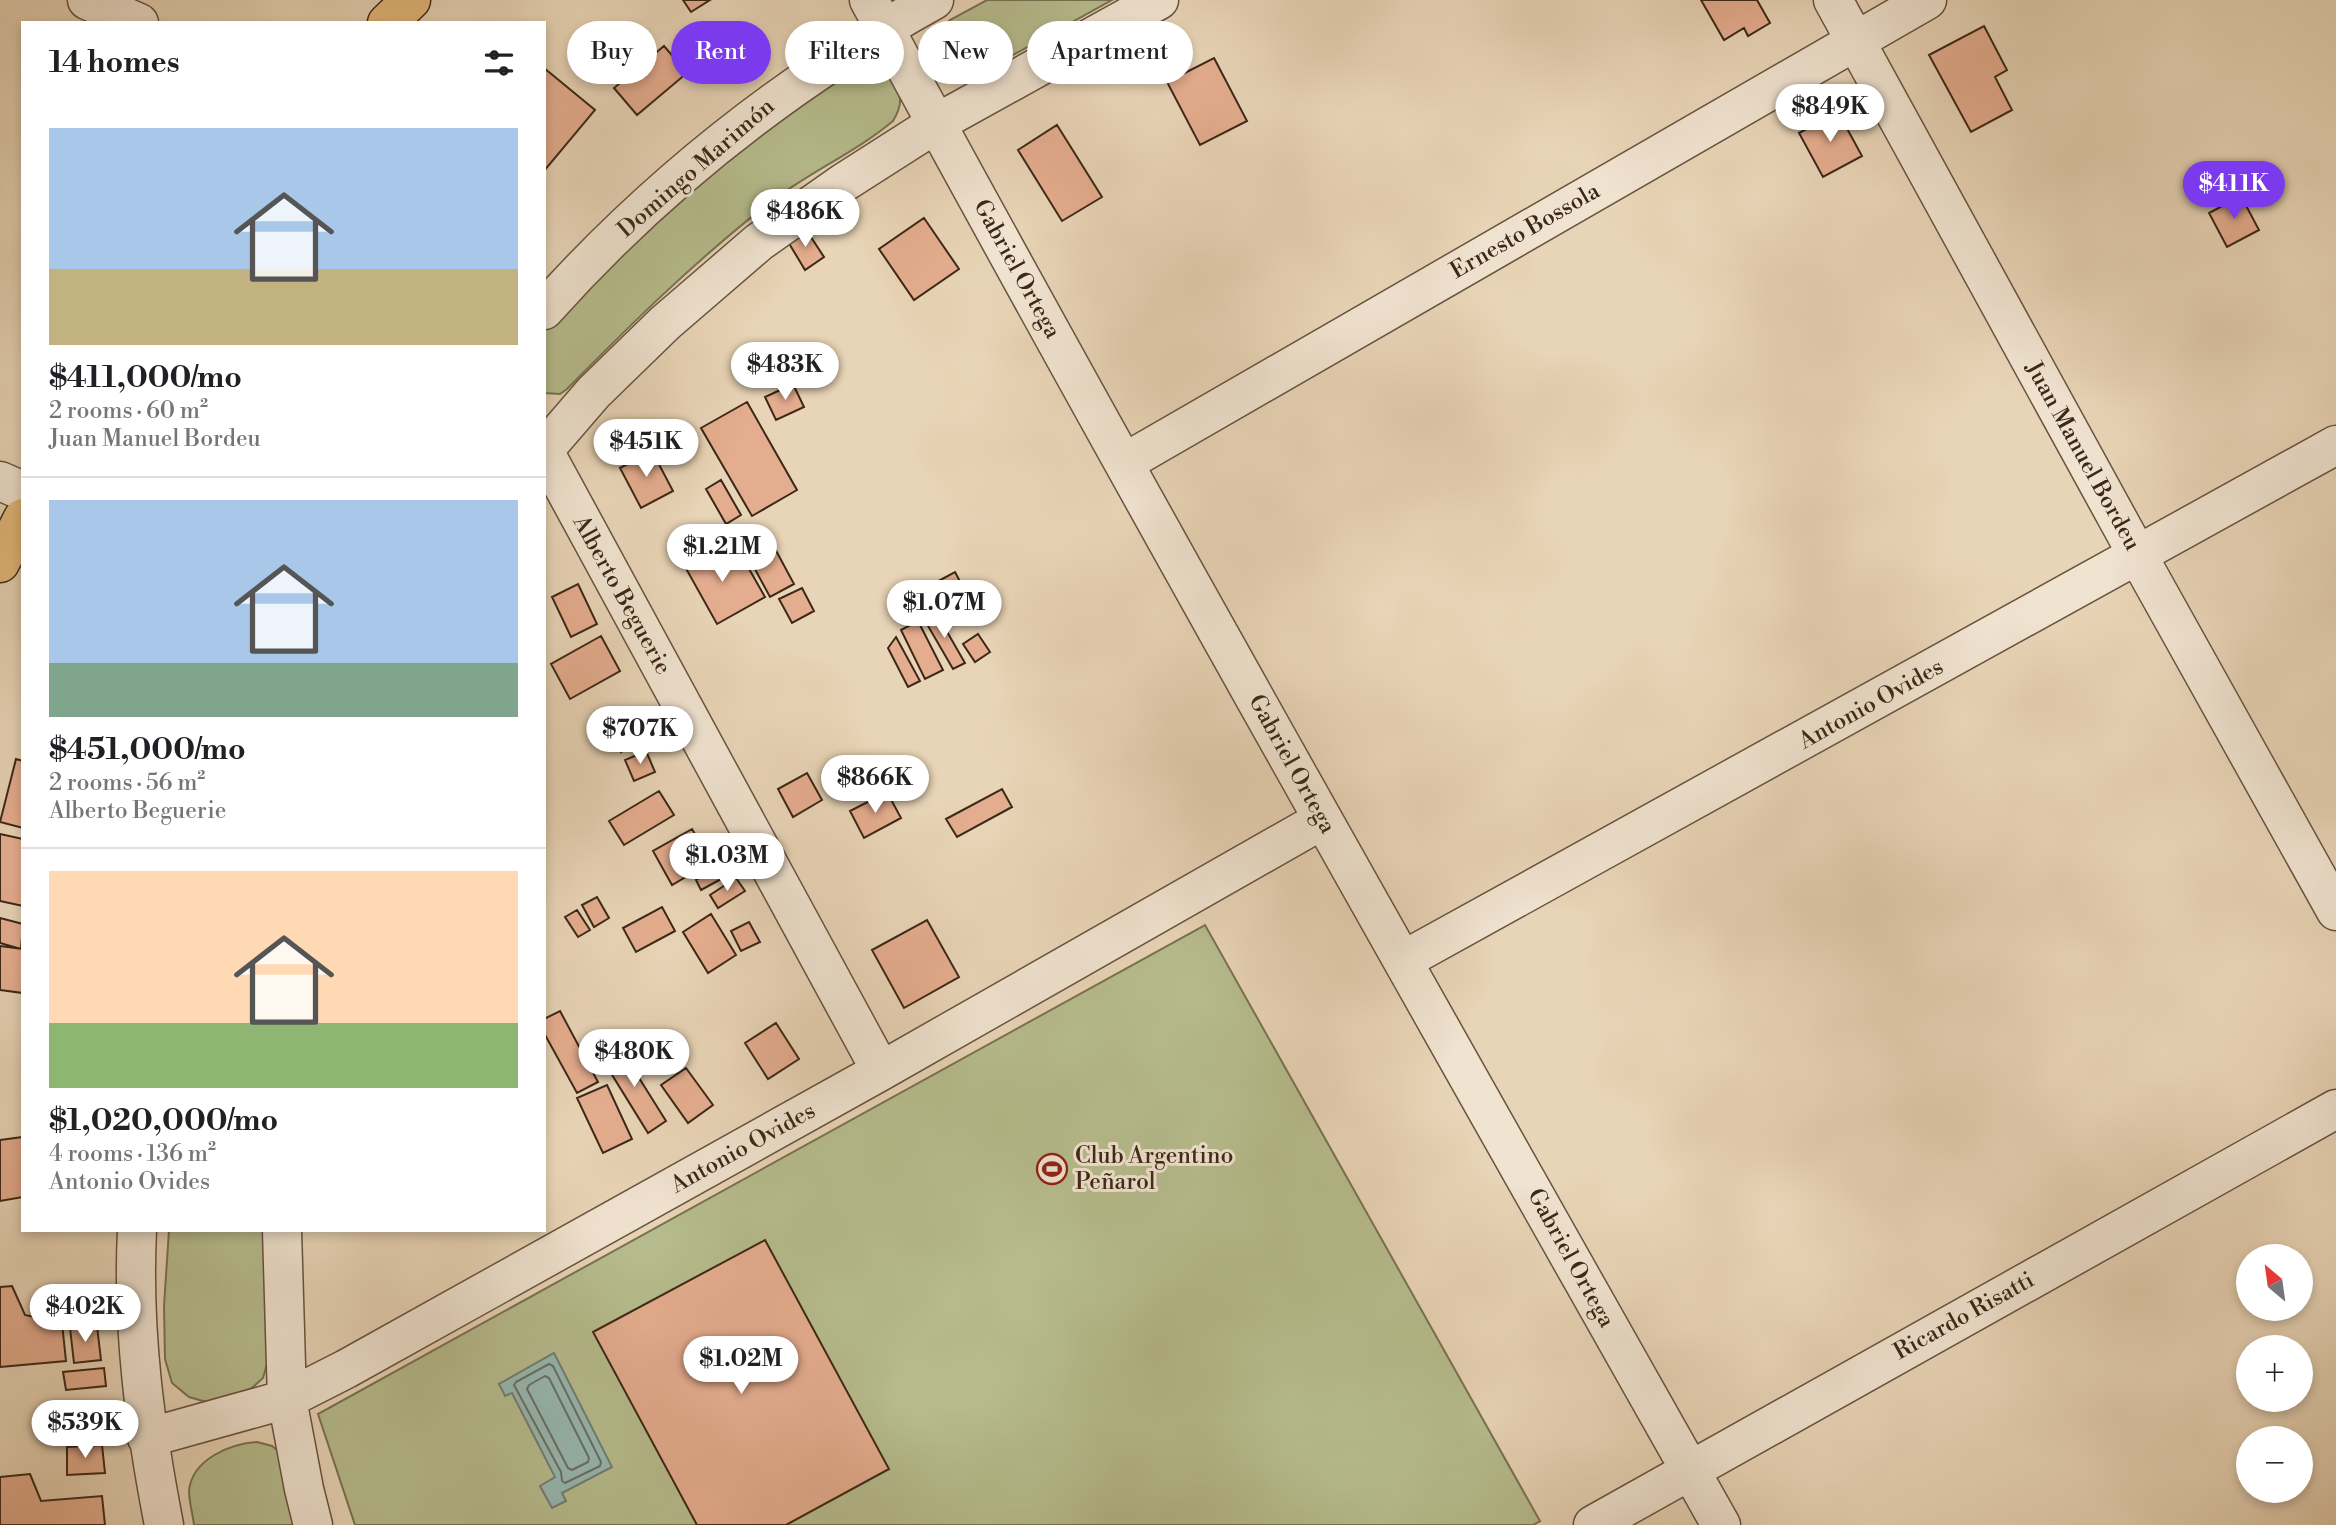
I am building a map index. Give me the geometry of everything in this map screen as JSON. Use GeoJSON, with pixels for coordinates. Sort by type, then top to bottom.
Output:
{"type":"FeatureCollection","features":[{"type":"Feature","properties":{"kind":"main road"},"geometry":{"type":"LineString","coordinates":[[389,21],[411,0]]}},
{"type":"Feature","properties":{"kind":"main road"},"geometry":{"type":"LineString","coordinates":[[0,563],[21,522]]}},
{"type":"Feature","properties":{"kind":"street"},"geometry":{"type":"LineString","coordinates":[[88,0],[135,21]]}},
{"type":"Feature","properties":{"kind":"street","name":"Domingo Marimón"},"geometry":{"type":"LineString","coordinates":[[546,308],[584,266],[676,182],[772,102],[830,61],[877,14],[934,0]]}},
{"type":"Feature","properties":{"kind":"street"},"geometry":{"type":"LineString","coordinates":[[546,449],[594,392],[647,340],[759,242],[843,183],[937,123],[1159,0]]}},
{"type":"Feature","properties":{"kind":"street","name":"Juan Manuel Bordeu"},"geometry":{"type":"LineString","coordinates":[[1833,0],[2336,911]]}},
{"type":"Feature","properties":{"kind":"street","name":"Ernesto Bossola"},"geometry":{"type":"LineString","coordinates":[[1124,463],[1927,0]]}},
{"type":"Feature","properties":{"kind":"street","name":"Gabriel Ortega"},"geometry":{"type":"LineString","coordinates":[[877,14],[1322,820],[1721,1525]]}},
{"type":"Feature","properties":{"kind":"street","name":"Antonio Ovides"},"geometry":{"type":"LineString","coordinates":[[1404,961],[2336,445]]}},
{"type":"Feature","properties":{"kind":"street","name":"Alberto Beguerie"},"geometry":{"type":"LineString","coordinates":[[546,455],[881,1071]]}},
{"type":"Feature","properties":{"kind":"street"},"geometry":{"type":"LineString","coordinates":[[0,481],[21,490]]}},
{"type":"Feature","properties":{"kind":"street","name":"Antonio Ovides"},"geometry":{"type":"LineString","coordinates":[[147,1438],[287,1399],[358,1363],[881,1071],[1322,820]]}},
{"type":"Feature","properties":{"kind":"street","name":"Ricardo Risatti"},"geometry":{"type":"LineString","coordinates":[[1593,1525],[2336,1109]]}},
{"type":"Feature","properties":{"kind":"street"},"geometry":{"type":"LineString","coordinates":[[136,1232],[139,1361],[147,1438],[164,1525]]}},
{"type":"Feature","properties":{"kind":"street"},"geometry":{"type":"LineString","coordinates":[[282,1232],[287,1399],[313,1525]]}},
{"type":"Feature","properties":{"kind":"green space"},"geometry":{"type":"Polygon","coordinates":[[[987,0],[1112,0],[1074,21],[1027,21],[1027,47],[1013,55],[1013,21],[950,20],[987,0]]]}},
{"type":"Feature","properties":{"kind":"green space"},"geometry":{"type":"Polygon","coordinates":[[[833,84],[894,84],[897,89],[900,106],[893,121],[768,204],[664,293],[567,389],[560,394],[546,393],[546,329],[582,287],[725,154],[833,84]]]}},
{"type":"Feature","properties":{"kind":"green space","name":"Club Argentino Peñarol"},"geometry":{"type":"Polygon","coordinates":[[[1205,925],[1540,1521],[1533,1525],[355,1525],[318,1414],[1205,925]]]}},
{"type":"Feature","properties":{"kind":"green space"},"geometry":{"type":"Polygon","coordinates":[[[169,1232],[265,1232],[269,1357],[263,1378],[242,1397],[210,1403],[189,1397],[172,1383],[165,1359],[164,1306],[169,1232]]]}},
{"type":"Feature","properties":{"kind":"green space"},"geometry":{"type":"Polygon","coordinates":[[[257,1442],[272,1446],[282,1454],[302,1525],[194,1525],[189,1491],[197,1470],[224,1450],[257,1442]]]}},
{"type":"Feature","properties":{"kind":"water"},"geometry":{"type":"Polygon","coordinates":[[[554,1353],[612,1467],[562,1493],[566,1501],[552,1508],[540,1486],[555,1477],[512,1393],[505,1396],[499,1384],[554,1353]]]}},
{"type":"Feature","properties":{"kind":"building"},"geometry":{"type":"Polygon","coordinates":[[[683,0],[710,0],[691,12],[683,0]]]}},
{"type":"Feature","properties":{"kind":"building"},"geometry":{"type":"Polygon","coordinates":[[[1701,0],[1757,0],[1770,23],[1748,36],[1744,28],[1724,40],[1701,0]]]}},
{"type":"Feature","properties":{"kind":"building"},"geometry":{"type":"Polygon","coordinates":[[[1984,26],[2007,70],[1995,77],[2012,110],[1971,132],[1929,55],[1984,26]]]}},
{"type":"Feature","properties":{"kind":"building"},"geometry":{"type":"Polygon","coordinates":[[[664,46],[671,54],[671,84],[674,84],[637,115],[614,88],[619,84],[657,84],[657,52],[664,46]]]}},
{"type":"Feature","properties":{"kind":"building"},"geometry":{"type":"Polygon","coordinates":[[[1214,58],[1247,121],[1200,145],[1168,84],[1193,84],[1193,69],[1214,58]]]}},
{"type":"Feature","properties":{"kind":"building"},"geometry":{"type":"Polygon","coordinates":[[[546,70],[595,110],[546,169],[546,70]]]}},
{"type":"Feature","properties":{"kind":"building"},"geometry":{"type":"Polygon","coordinates":[[[1838,112],[1862,156],[1823,177],[1799,133],[1838,112]]]}},
{"type":"Feature","properties":{"kind":"building"},"geometry":{"type":"Polygon","coordinates":[[[1057,125],[1102,197],[1062,221],[1018,150],[1057,125]]]}},
{"type":"Feature","properties":{"kind":"building"},"geometry":{"type":"Polygon","coordinates":[[[2241,196],[2259,230],[2227,247],[2209,213],[2241,196]]]}},
{"type":"Feature","properties":{"kind":"building"},"geometry":{"type":"Polygon","coordinates":[[[924,218],[959,269],[914,300],[879,249],[924,218]]]}},
{"type":"Feature","properties":{"kind":"building"},"geometry":{"type":"Polygon","coordinates":[[[805,228],[824,257],[805,270],[787,240],[805,228]]]}},
{"type":"Feature","properties":{"kind":"building"},"geometry":{"type":"Polygon","coordinates":[[[793,384],[804,407],[776,420],[765,397],[793,384]]]}},
{"type":"Feature","properties":{"kind":"building"},"geometry":{"type":"Polygon","coordinates":[[[747,402],[797,490],[752,516],[701,428],[747,402]]]}},
{"type":"Feature","properties":{"kind":"building"},"geometry":{"type":"Polygon","coordinates":[[[652,451],[673,491],[641,508],[620,468],[652,451]]]}},
{"type":"Feature","properties":{"kind":"building"},"geometry":{"type":"Polygon","coordinates":[[[721,480],[741,515],[726,524],[706,489],[721,480]]]}},
{"type":"Feature","properties":{"kind":"building"},"geometry":{"type":"Polygon","coordinates":[[[703,543],[720,573],[744,560],[765,597],[717,624],[679,556],[703,543]]]}},
{"type":"Feature","properties":{"kind":"building"},"geometry":{"type":"Polygon","coordinates":[[[773,545],[794,584],[770,597],[749,558],[773,545]]]}},
{"type":"Feature","properties":{"kind":"building"},"geometry":{"type":"Polygon","coordinates":[[[955,572],[967,595],[943,608],[931,585],[955,572]]]}},
{"type":"Feature","properties":{"kind":"building"},"geometry":{"type":"Polygon","coordinates":[[[578,584],[597,624],[571,637],[552,597],[578,584]]]}},
{"type":"Feature","properties":{"kind":"building"},"geometry":{"type":"Polygon","coordinates":[[[802,588],[814,611],[792,623],[779,599],[802,588]]]}},
{"type":"Feature","properties":{"kind":"building"},"geometry":{"type":"Polygon","coordinates":[[[934,609],[965,663],[953,669],[924,619],[934,609]]]}},
{"type":"Feature","properties":{"kind":"building"},"geometry":{"type":"Polygon","coordinates":[[[918,621],[943,670],[925,679],[901,630],[918,621]]]}},
{"type":"Feature","properties":{"kind":"building"},"geometry":{"type":"Polygon","coordinates":[[[978,634],[990,652],[975,662],[963,644],[978,634]]]}},
{"type":"Feature","properties":{"kind":"building"},"geometry":{"type":"Polygon","coordinates":[[[601,636],[620,671],[570,699],[551,664],[601,636]]]}},
{"type":"Feature","properties":{"kind":"building"},"geometry":{"type":"Polygon","coordinates":[[[896,637],[920,681],[908,687],[888,648],[896,637]]]}},
{"type":"Feature","properties":{"kind":"building"},"geometry":{"type":"Polygon","coordinates":[[[625,710],[643,735],[621,752],[602,726],[625,710]]]}},
{"type":"Feature","properties":{"kind":"building"},"geometry":{"type":"Polygon","coordinates":[[[646,751],[655,772],[634,781],[625,760],[646,751]]]}},
{"type":"Feature","properties":{"kind":"building"},"geometry":{"type":"Polygon","coordinates":[[[16,759],[21,760],[21,827],[0,822],[16,759]]]}},
{"type":"Feature","properties":{"kind":"building"},"geometry":{"type":"Polygon","coordinates":[[[807,773],[822,800],[793,817],[778,789],[807,773]]]}},
{"type":"Feature","properties":{"kind":"building"},"geometry":{"type":"Polygon","coordinates":[[[1002,789],[1012,807],[957,837],[946,819],[1002,789]]]}},
{"type":"Feature","properties":{"kind":"building"},"geometry":{"type":"Polygon","coordinates":[[[659,791],[674,815],[624,845],[609,821],[659,791]]]}},
{"type":"Feature","properties":{"kind":"building"},"geometry":{"type":"Polygon","coordinates":[[[887,792],[901,818],[864,838],[850,811],[887,792]]]}},
{"type":"Feature","properties":{"kind":"building"},"geometry":{"type":"Polygon","coordinates":[[[692,829],[711,862],[672,885],[653,851],[692,829]]]}},
{"type":"Feature","properties":{"kind":"building"},"geometry":{"type":"Polygon","coordinates":[[[0,834],[21,839],[21,906],[0,901],[0,834]]]}},
{"type":"Feature","properties":{"kind":"building"},"geometry":{"type":"Polygon","coordinates":[[[726,863],[732,873],[701,890],[696,880],[726,863]]]}},
{"type":"Feature","properties":{"kind":"building"},"geometry":{"type":"Polygon","coordinates":[[[736,878],[745,891],[718,908],[710,895],[736,878]]]}},
{"type":"Feature","properties":{"kind":"building"},"geometry":{"type":"Polygon","coordinates":[[[597,897],[609,918],[594,927],[582,905],[597,897]]]}},
{"type":"Feature","properties":{"kind":"building"},"geometry":{"type":"Polygon","coordinates":[[[662,907],[675,931],[636,952],[623,928],[662,907]]]}},
{"type":"Feature","properties":{"kind":"building"},"geometry":{"type":"Polygon","coordinates":[[[577,910],[590,930],[578,937],[565,917],[577,910]]]}},
{"type":"Feature","properties":{"kind":"building"},"geometry":{"type":"Polygon","coordinates":[[[711,914],[736,955],[708,973],[683,932],[711,914]]]}},
{"type":"Feature","properties":{"kind":"building"},"geometry":{"type":"Polygon","coordinates":[[[0,918],[21,923],[21,949],[0,943],[0,918]]]}},
{"type":"Feature","properties":{"kind":"building"},"geometry":{"type":"Polygon","coordinates":[[[927,920],[959,977],[904,1008],[872,950],[927,920]]]}},
{"type":"Feature","properties":{"kind":"building"},"geometry":{"type":"Polygon","coordinates":[[[749,922],[760,942],[741,951],[731,931],[749,922]]]}},
{"type":"Feature","properties":{"kind":"building"},"geometry":{"type":"Polygon","coordinates":[[[0,946],[21,949],[21,993],[0,990],[0,946]]]}},
{"type":"Feature","properties":{"kind":"building"},"geometry":{"type":"Polygon","coordinates":[[[560,1011],[598,1082],[577,1093],[546,1037],[546,1018],[560,1011]]]}},
{"type":"Feature","properties":{"kind":"building"},"geometry":{"type":"Polygon","coordinates":[[[776,1023],[799,1059],[768,1079],[745,1043],[776,1023]]]}},
{"type":"Feature","properties":{"kind":"building"},"geometry":{"type":"Polygon","coordinates":[[[619,1046],[666,1121],[648,1133],[601,1057],[619,1046]]]}},
{"type":"Feature","properties":{"kind":"building"},"geometry":{"type":"Polygon","coordinates":[[[686,1068],[713,1105],[688,1123],[661,1085],[686,1068]]]}},
{"type":"Feature","properties":{"kind":"building"},"geometry":{"type":"Polygon","coordinates":[[[607,1085],[632,1139],[603,1153],[577,1098],[607,1085]]]}},
{"type":"Feature","properties":{"kind":"building"},"geometry":{"type":"Polygon","coordinates":[[[21,1137],[21,1197],[0,1201],[0,1140],[21,1137]]]}},
{"type":"Feature","properties":{"kind":"building"},"geometry":{"type":"Polygon","coordinates":[[[765,1240],[889,1469],[786,1525],[697,1525],[593,1332],[765,1240]]]}},
{"type":"Feature","properties":{"kind":"building"},"geometry":{"type":"Polygon","coordinates":[[[12,1286],[25,1315],[62,1323],[66,1361],[0,1367],[0,1287],[12,1286]]]}},
{"type":"Feature","properties":{"kind":"building"},"geometry":{"type":"Polygon","coordinates":[[[97,1326],[101,1360],[74,1363],[70,1328],[97,1326]]]}},
{"type":"Feature","properties":{"kind":"building"},"geometry":{"type":"Polygon","coordinates":[[[104,1368],[106,1386],[66,1390],[63,1372],[104,1368]]]}},
{"type":"Feature","properties":{"kind":"building"},"geometry":{"type":"Polygon","coordinates":[[[102,1445],[105,1473],[67,1475],[67,1447],[102,1445]]]}},
{"type":"Feature","properties":{"kind":"building"},"geometry":{"type":"Polygon","coordinates":[[[30,1474],[41,1501],[102,1496],[105,1525],[0,1525],[0,1477],[30,1474]]]}},
{"type":"Feature","properties":{"kind":"place","name":"Club Argentino Peñarol"},"geometry":{"type":"Point","coordinates":[1052,1169]}}]}
